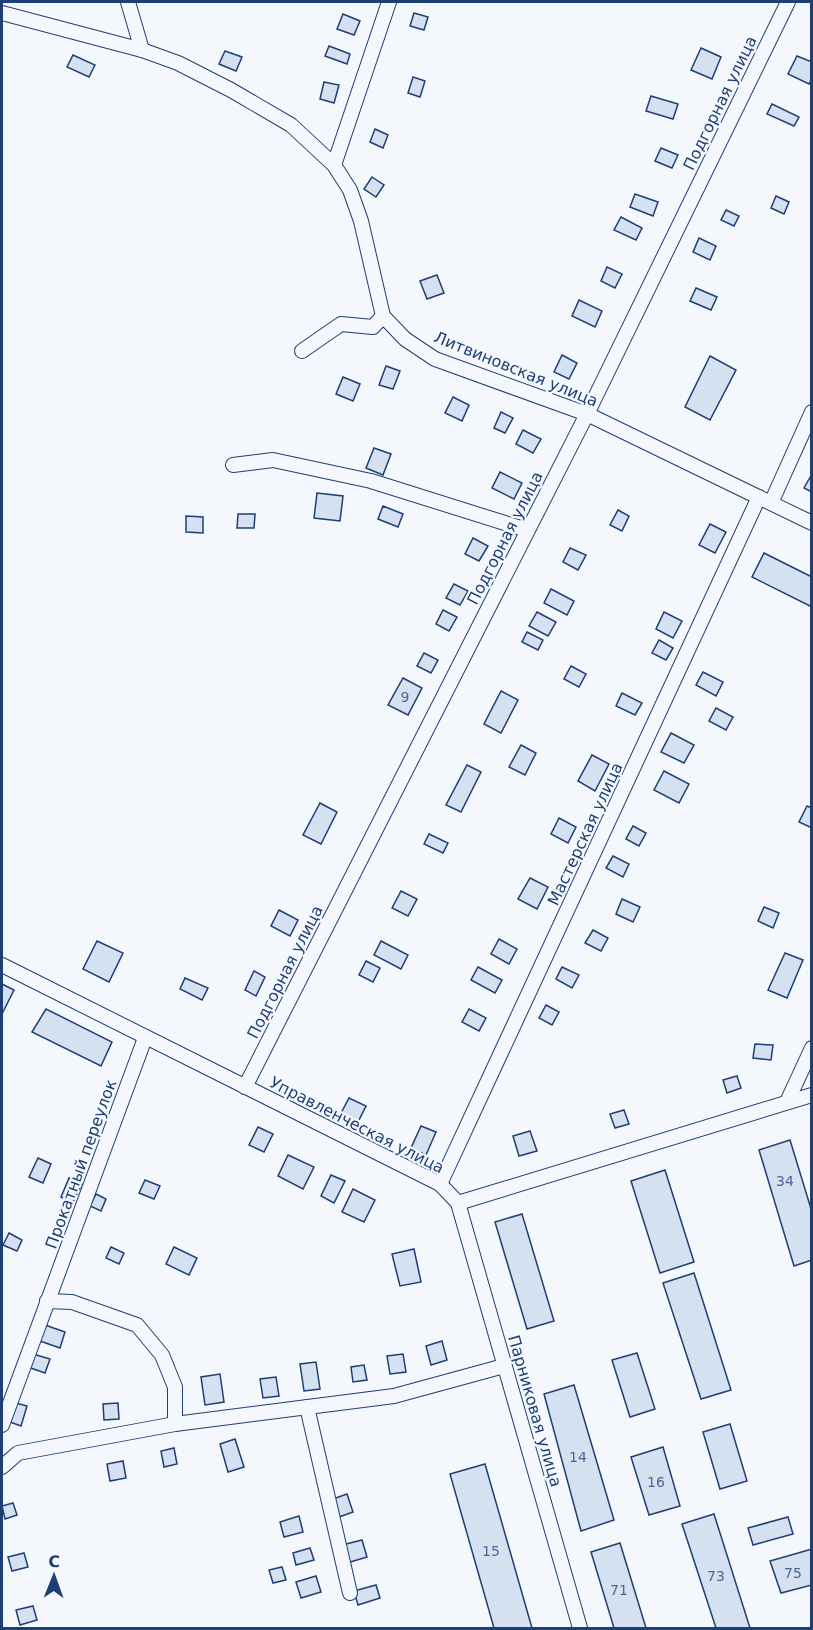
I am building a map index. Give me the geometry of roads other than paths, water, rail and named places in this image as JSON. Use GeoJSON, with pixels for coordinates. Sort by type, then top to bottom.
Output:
{"type":"FeatureCollection","features":[{"type":"Feature","properties":{"kind":"street"},"geometry":{"type":"LineString","coordinates":[[128,2],[142,50]]}},
{"type":"Feature","properties":{"kind":"street"},"geometry":{"type":"LineString","coordinates":[[334,165],[389,2]]}},
{"type":"Feature","properties":{"kind":"street","name":"Подгорная улица"},"geometry":{"type":"LineString","coordinates":[[245,1087],[587,414],[788,2]]}},
{"type":"Feature","properties":{"kind":"street"},"geometry":{"type":"LineString","coordinates":[[2,13],[142,50],[178,63],[231,90],[291,125],[334,165],[350,190],[361,221],[383,316],[373,327],[341,324],[302,351]]}},
{"type":"Feature","properties":{"kind":"street","name":"Литвиновская улица"},"geometry":{"type":"LineString","coordinates":[[383,316],[405,339],[435,358],[587,414],[812,523]]}},
{"type":"Feature","properties":{"kind":"street","name":"Мастерская улица"},"geometry":{"type":"LineString","coordinates":[[440,1184],[765,500],[812,412]]}},
{"type":"Feature","properties":{"kind":"street"},"geometry":{"type":"LineString","coordinates":[[233,465],[273,460],[371,481],[527,530]]}},
{"type":"Feature","properties":{"kind":"street","name":"Управленческая улица"},"geometry":{"type":"LineString","coordinates":[[2,965],[440,1184],[458,1203]]}},
{"type":"Feature","properties":{"kind":"street","name":"Прокатный переулок"},"geometry":{"type":"LineString","coordinates":[[2,1425],[145,1038]]}},
{"type":"Feature","properties":{"kind":"street"},"geometry":{"type":"LineString","coordinates":[[787,1102],[812,1048]]}},
{"type":"Feature","properties":{"kind":"street"},"geometry":{"type":"LineString","coordinates":[[458,1203],[812,1095]]}},
{"type":"Feature","properties":{"kind":"street","name":"Парниковая улица"},"geometry":{"type":"LineString","coordinates":[[458,1203],[580,1629]]}},
{"type":"Feature","properties":{"kind":"street"},"geometry":{"type":"LineString","coordinates":[[47,1301],[72,1302],[137,1325],[162,1355],[175,1387],[175,1424]]}},
{"type":"Feature","properties":{"kind":"street"},"geometry":{"type":"LineString","coordinates":[[2,1467],[18,1453],[175,1424],[394,1396],[504,1366]]}},
{"type":"Feature","properties":{"kind":"street"},"geometry":{"type":"LineString","coordinates":[[307,1407],[350,1593]]}}]}
